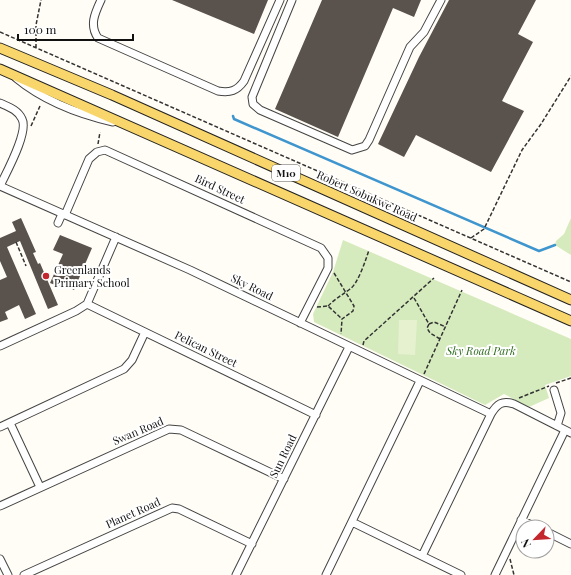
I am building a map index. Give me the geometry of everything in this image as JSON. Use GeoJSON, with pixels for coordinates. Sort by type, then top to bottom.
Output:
{"type":"FeatureCollection","features":[{"type":"Feature","properties":{"kind":"main road","name":"Robert Sobukwe Road"},"geometry":{"type":"LineString","coordinates":[[0,48],[112,95],[571,300]]}},
{"type":"Feature","properties":{"kind":"main road","name":"M10"},"geometry":{"type":"LineString","coordinates":[[0,69],[571,321]]}},
{"type":"Feature","properties":{"kind":"street"},"geometry":{"type":"LineString","coordinates":[[102,0],[94,15],[93,25],[98,38],[177,74],[218,91],[226,92],[235,91],[244,81],[280,0]]}},
{"type":"Feature","properties":{"kind":"street"},"geometry":{"type":"LineString","coordinates":[[292,0],[252,97],[253,104],[260,110],[352,150],[365,146],[369,140],[410,47],[424,32],[441,0]]}},
{"type":"Feature","properties":{"kind":"street"},"geometry":{"type":"LineString","coordinates":[[0,103],[16,110],[23,120],[24,131],[0,186]]}},
{"type":"Feature","properties":{"kind":"street","name":"Bird Street"},"geometry":{"type":"LineString","coordinates":[[97,152],[109,150],[321,248],[328,258],[328,268]]}},
{"type":"Feature","properties":{"kind":"street"},"geometry":{"type":"LineString","coordinates":[[58,223],[89,159],[97,152]]}},
{"type":"Feature","properties":{"kind":"street","name":"Sky Road"},"geometry":{"type":"LineString","coordinates":[[0,186],[190,270],[349,347],[421,379],[491,414]]}},
{"type":"Feature","properties":{"kind":"street"},"geometry":{"type":"LineString","coordinates":[[0,346],[76,311],[87,304],[116,237]]}},
{"type":"Feature","properties":{"kind":"street"},"geometry":{"type":"LineString","coordinates":[[300,323],[328,268]]}},
{"type":"Feature","properties":{"kind":"street","name":"Pelican Street"},"geometry":{"type":"LineString","coordinates":[[87,304],[316,415]]}},
{"type":"Feature","properties":{"kind":"street"},"geometry":{"type":"LineString","coordinates":[[0,427],[124,369],[132,360],[145,332]]}},
{"type":"Feature","properties":{"kind":"street","name":"Sun Road"},"geometry":{"type":"LineString","coordinates":[[236,575],[349,347]]}},
{"type":"Feature","properties":{"kind":"street"},"geometry":{"type":"LineString","coordinates":[[326,575],[421,379]]}},
{"type":"Feature","properties":{"kind":"street"},"geometry":{"type":"LineString","coordinates":[[554,390],[561,413],[557,426]]}},
{"type":"Feature","properties":{"kind":"street"},"geometry":{"type":"LineString","coordinates":[[422,556],[491,414],[500,403],[505,402],[514,404],[568,432],[523,519]]}},
{"type":"Feature","properties":{"kind":"street"},"geometry":{"type":"LineString","coordinates":[[10,423],[40,487]]}},
{"type":"Feature","properties":{"kind":"street","name":"Swan Road"},"geometry":{"type":"LineString","coordinates":[[0,506],[163,430],[173,428],[187,433],[284,479]]}},
{"type":"Feature","properties":{"kind":"street","name":"Planet Road"},"geometry":{"type":"LineString","coordinates":[[24,575],[172,508],[179,509],[252,544]]}},
{"type":"Feature","properties":{"kind":"street"},"geometry":{"type":"LineString","coordinates":[[352,522],[461,575]]}},
{"type":"Feature","properties":{"kind":"street"},"geometry":{"type":"LineString","coordinates":[[495,575],[515,534]]}},
{"type":"Feature","properties":{"kind":"street"},"geometry":{"type":"LineString","coordinates":[[555,536],[571,544]]}},
{"type":"Feature","properties":{"kind":"street"},"geometry":{"type":"LineString","coordinates":[[0,559],[8,575]]}},
{"type":"Feature","properties":{"kind":"path"},"geometry":{"type":"LineString","coordinates":[[36,48],[36,25],[41,0]]}},
{"type":"Feature","properties":{"kind":"path"},"geometry":{"type":"LineString","coordinates":[[0,32],[571,282]]}},
{"type":"Feature","properties":{"kind":"path"},"geometry":{"type":"LineString","coordinates":[[471,238],[484,229],[485,224],[522,150],[541,124],[571,76]]}},
{"type":"Feature","properties":{"kind":"path"},"geometry":{"type":"LineString","coordinates":[[24,131],[28,133],[40,106]]}},
{"type":"Feature","properties":{"kind":"path"},"geometry":{"type":"LineString","coordinates":[[97,152],[100,132]]}},
{"type":"Feature","properties":{"kind":"path"},"geometry":{"type":"LineString","coordinates":[[16,242],[26,266]]}},
{"type":"Feature","properties":{"kind":"path"},"geometry":{"type":"LineString","coordinates":[[309,305],[315,307],[328,306],[345,291],[350,289],[356,283],[369,250]]}},
{"type":"Feature","properties":{"kind":"path"},"geometry":{"type":"LineString","coordinates":[[328,268],[332,271],[354,306],[353,311],[342,319],[339,342]]}},
{"type":"Feature","properties":{"kind":"path"},"geometry":{"type":"LineString","coordinates":[[360,352],[364,341],[414,298],[434,278]]}},
{"type":"Feature","properties":{"kind":"path"},"geometry":{"type":"LineString","coordinates":[[421,379],[441,339],[462,290]]}},
{"type":"Feature","properties":{"kind":"path"},"geometry":{"type":"LineString","coordinates":[[414,298],[429,324],[427,328],[430,333],[441,339]]}},
{"type":"Feature","properties":{"kind":"path"},"geometry":{"type":"LineString","coordinates":[[328,306],[342,319]]}},
{"type":"Feature","properties":{"kind":"path"},"geometry":{"type":"LineString","coordinates":[[429,324],[434,322],[446,327]]}},
{"type":"Feature","properties":{"kind":"path"},"geometry":{"type":"LineString","coordinates":[[514,404],[518,399],[529,392],[571,378]]}},
{"type":"Feature","properties":{"kind":"path"},"geometry":{"type":"LineString","coordinates":[[506,553],[510,559],[514,575]]}},
{"type":"Feature","properties":{"kind":"green space"},"geometry":{"type":"Polygon","coordinates":[[[571,218],[571,255],[555,245],[556,241],[564,234],[571,218]]]}},
{"type":"Feature","properties":{"kind":"green space","name":"Sky Road Park"},"geometry":{"type":"Polygon","coordinates":[[[343,240],[571,339],[571,376],[545,385],[549,398],[529,407],[504,394],[485,405],[314,322],[313,314],[333,272],[343,240]]]}},
{"type":"Feature","properties":{"kind":"green space"},"geometry":{"type":"Polygon","coordinates":[[[399,320],[417,320],[415,355],[398,354],[399,320]]]}},
{"type":"Feature","properties":{"kind":"building"},"geometry":{"type":"Polygon","coordinates":[[[172,0],[268,0],[254,34],[172,0]]]}},
{"type":"Feature","properties":{"kind":"building"},"geometry":{"type":"Polygon","coordinates":[[[322,0],[421,0],[414,17],[393,8],[338,137],[275,109],[322,0]]]}},
{"type":"Feature","properties":{"kind":"building"},"geometry":{"type":"Polygon","coordinates":[[[449,0],[536,0],[518,34],[533,42],[502,101],[524,111],[491,172],[416,135],[404,157],[378,144],[419,57],[449,0]]]}},
{"type":"Feature","properties":{"kind":"building"},"geometry":{"type":"Polygon","coordinates":[[[21,218],[36,252],[33,253],[38,264],[40,263],[58,305],[48,309],[20,241],[7,247],[36,314],[25,319],[19,305],[5,312],[8,319],[0,322],[0,280],[7,277],[0,261],[0,238],[16,231],[12,222],[21,218]]]}},
{"type":"Feature","properties":{"kind":"building"},"geometry":{"type":"Polygon","coordinates":[[[60,235],[92,248],[74,290],[65,285],[63,288],[50,283],[63,254],[53,250],[60,235]]]}},
{"type":"Feature","properties":{"kind":"waterway"},"geometry":{"type":"LineString","coordinates":[[233,116],[234,119],[539,251],[555,245]]}},
{"type":"Feature","properties":{"kind":"place","name":"Greenlands Primary School"},"geometry":{"type":"Point","coordinates":[46,276]}}]}
